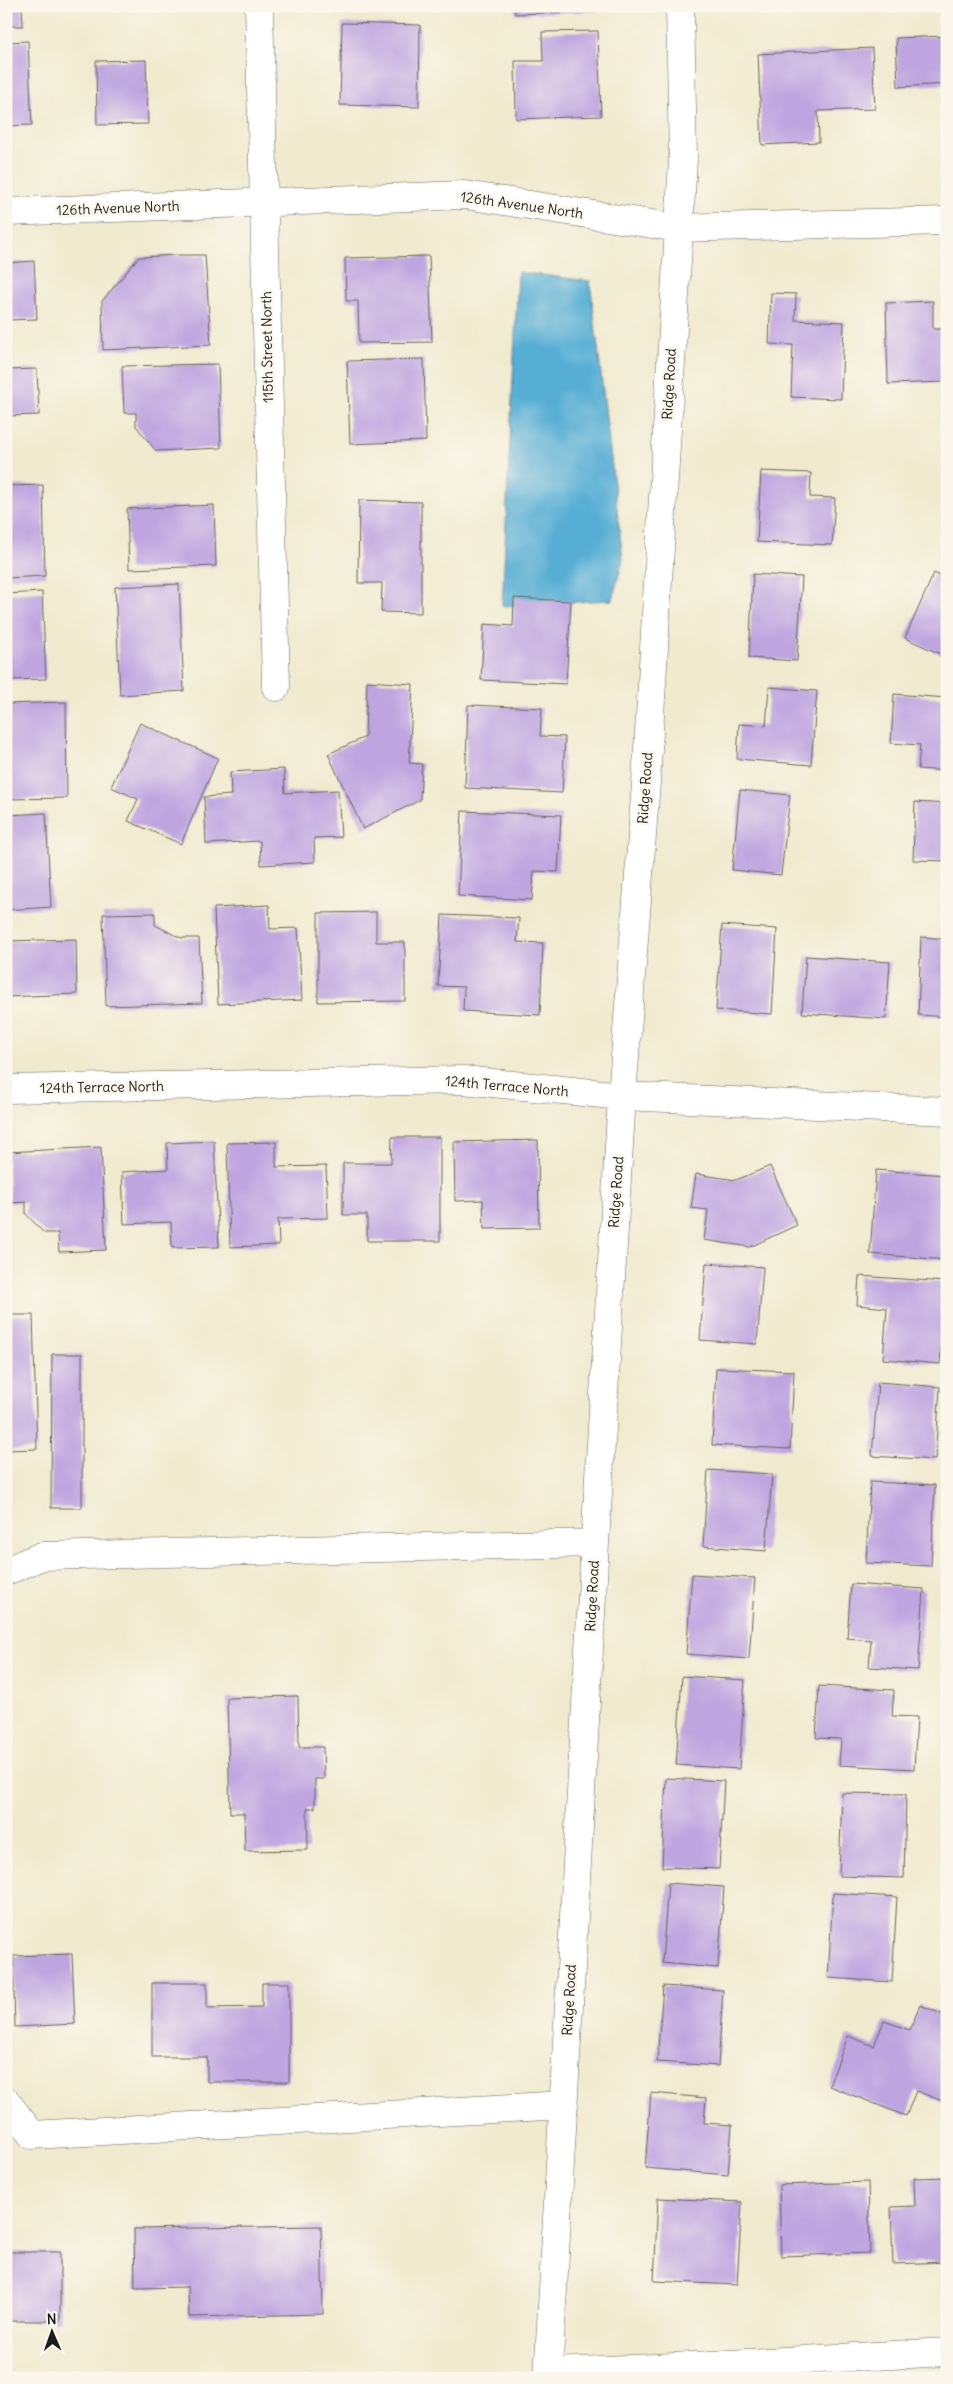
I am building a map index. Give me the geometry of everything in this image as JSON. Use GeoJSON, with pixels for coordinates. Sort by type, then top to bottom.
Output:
{"type":"FeatureCollection","features":[{"type":"Feature","properties":{"kind":"street","name":"115th Street North"},"geometry":{"type":"LineString","coordinates":[[259,6],[276,687]]}},
{"type":"Feature","properties":{"kind":"street","name":"Ridge Road"},"geometry":{"type":"LineString","coordinates":[[548,2375],[622,1096],[646,783],[683,160],[680,6]]}},
{"type":"Feature","properties":{"kind":"street","name":"126th Avenue North"},"geometry":{"type":"LineString","coordinates":[[6,212],[464,195],[678,228],[947,220]]}},
{"type":"Feature","properties":{"kind":"street","name":"124th Terrace North"},"geometry":{"type":"LineString","coordinates":[[6,1089],[463,1080],[622,1096],[947,1111]]}},
{"type":"Feature","properties":{"kind":"street"},"geometry":{"type":"LineString","coordinates":[[6,1571],[42,1556],[595,1543]]}},
{"type":"Feature","properties":{"kind":"street"},"geometry":{"type":"LineString","coordinates":[[6,2102],[32,2135],[564,2105]]}},
{"type":"Feature","properties":{"kind":"street"},"geometry":{"type":"LineString","coordinates":[[548,2375],[947,2352]]}},
{"type":"Feature","properties":{"kind":"water"},"geometry":{"type":"Polygon","coordinates":[[[518,272],[590,281],[623,560],[612,600],[502,606],[518,272]]]}},
{"type":"Feature","properties":{"kind":"building"},"geometry":{"type":"Polygon","coordinates":[[[6,6],[22,6],[23,26],[6,26],[6,6]]]}},
{"type":"Feature","properties":{"kind":"building"},"geometry":{"type":"Polygon","coordinates":[[[111,6],[142,6],[142,8],[111,10],[111,6]]]}},
{"type":"Feature","properties":{"kind":"building"},"geometry":{"type":"Polygon","coordinates":[[[333,6],[374,6],[374,8],[333,11],[333,6]]]}},
{"type":"Feature","properties":{"kind":"building"},"geometry":{"type":"Polygon","coordinates":[[[515,6],[596,6],[596,11],[515,14],[515,6]]]}},
{"type":"Feature","properties":{"kind":"building"},"geometry":{"type":"Polygon","coordinates":[[[342,23],[420,25],[419,107],[340,105],[342,23]]]}},
{"type":"Feature","properties":{"kind":"building"},"geometry":{"type":"Polygon","coordinates":[[[598,31],[601,116],[516,119],[515,61],[543,61],[542,32],[598,31]]]}},
{"type":"Feature","properties":{"kind":"building"},"geometry":{"type":"Polygon","coordinates":[[[947,36],[947,84],[898,87],[896,38],[947,36]]]}},
{"type":"Feature","properties":{"kind":"building"},"geometry":{"type":"Polygon","coordinates":[[[28,41],[32,125],[6,126],[6,42],[28,41]]]}},
{"type":"Feature","properties":{"kind":"building"},"geometry":{"type":"Polygon","coordinates":[[[872,48],[875,109],[818,111],[819,142],[762,145],[758,54],[872,48]]]}},
{"type":"Feature","properties":{"kind":"building"},"geometry":{"type":"Polygon","coordinates":[[[146,60],[148,124],[97,125],[96,61],[146,60]]]}},
{"type":"Feature","properties":{"kind":"building"},"geometry":{"type":"Polygon","coordinates":[[[205,255],[211,345],[103,350],[102,301],[139,257],[205,255]]]}},
{"type":"Feature","properties":{"kind":"building"},"geometry":{"type":"Polygon","coordinates":[[[429,256],[432,342],[359,343],[358,301],[346,301],[345,258],[429,256]]]}},
{"type":"Feature","properties":{"kind":"building"},"geometry":{"type":"Polygon","coordinates":[[[34,261],[37,319],[6,320],[6,263],[34,261]]]}},
{"type":"Feature","properties":{"kind":"building"},"geometry":{"type":"Polygon","coordinates":[[[771,293],[796,294],[795,320],[844,322],[841,399],[791,397],[793,345],[769,344],[771,293]]]}},
{"type":"Feature","properties":{"kind":"building"},"geometry":{"type":"Polygon","coordinates":[[[933,301],[933,329],[947,329],[947,382],[888,384],[886,303],[933,301]]]}},
{"type":"Feature","properties":{"kind":"building"},"geometry":{"type":"Polygon","coordinates":[[[424,359],[426,441],[350,444],[347,361],[424,359]]]}},
{"type":"Feature","properties":{"kind":"building"},"geometry":{"type":"Polygon","coordinates":[[[218,364],[221,448],[156,451],[136,426],[136,413],[124,413],[122,366],[218,364]]]}},
{"type":"Feature","properties":{"kind":"building"},"geometry":{"type":"Polygon","coordinates":[[[37,369],[39,415],[6,416],[6,370],[37,369]]]}},
{"type":"Feature","properties":{"kind":"building"},"geometry":{"type":"Polygon","coordinates":[[[761,471],[811,473],[810,497],[835,498],[832,545],[757,542],[761,471]]]}},
{"type":"Feature","properties":{"kind":"building"},"geometry":{"type":"Polygon","coordinates":[[[43,485],[45,576],[6,578],[6,486],[43,485]]]}},
{"type":"Feature","properties":{"kind":"building"},"geometry":{"type":"Polygon","coordinates":[[[359,500],[421,502],[421,613],[381,612],[382,583],[358,583],[359,500]]]}},
{"type":"Feature","properties":{"kind":"building"},"geometry":{"type":"Polygon","coordinates":[[[214,505],[216,566],[129,569],[127,509],[214,505]]]}},
{"type":"Feature","properties":{"kind":"building"},"geometry":{"type":"Polygon","coordinates":[[[934,573],[947,579],[947,657],[905,638],[934,573]]]}},
{"type":"Feature","properties":{"kind":"building"},"geometry":{"type":"Polygon","coordinates":[[[753,574],[802,577],[797,661],[749,658],[753,574]]]}},
{"type":"Feature","properties":{"kind":"building"},"geometry":{"type":"Polygon","coordinates":[[[179,584],[184,691],[120,695],[115,587],[179,584]]]}},
{"type":"Feature","properties":{"kind":"building"},"geometry":{"type":"Polygon","coordinates":[[[42,592],[46,679],[6,680],[6,594],[42,592]]]}},
{"type":"Feature","properties":{"kind":"building"},"geometry":{"type":"Polygon","coordinates":[[[514,598],[571,601],[566,684],[481,680],[484,624],[513,626],[514,598]]]}},
{"type":"Feature","properties":{"kind":"building"},"geometry":{"type":"Polygon","coordinates":[[[367,681],[413,684],[409,763],[422,764],[420,800],[363,829],[328,754],[365,737],[367,681]]]}},
{"type":"Feature","properties":{"kind":"building"},"geometry":{"type":"Polygon","coordinates":[[[769,687],[817,691],[811,765],[737,759],[739,724],[766,726],[769,687]]]}},
{"type":"Feature","properties":{"kind":"building"},"geometry":{"type":"Polygon","coordinates":[[[894,694],[947,698],[947,771],[918,769],[920,745],[891,743],[894,694]]]}},
{"type":"Feature","properties":{"kind":"building"},"geometry":{"type":"Polygon","coordinates":[[[66,702],[67,798],[6,799],[6,704],[66,702]]]}},
{"type":"Feature","properties":{"kind":"building"},"geometry":{"type":"Polygon","coordinates":[[[468,705],[542,708],[540,736],[565,737],[562,793],[465,788],[468,705]]]}},
{"type":"Feature","properties":{"kind":"building"},"geometry":{"type":"Polygon","coordinates":[[[140,723],[218,758],[181,844],[128,821],[138,799],[111,787],[140,723]]]}},
{"type":"Feature","properties":{"kind":"building"},"geometry":{"type":"Polygon","coordinates":[[[284,769],[285,793],[338,790],[341,837],[314,838],[315,862],[261,865],[260,841],[206,844],[204,797],[231,795],[230,772],[284,769]]]}},
{"type":"Feature","properties":{"kind":"building"},"geometry":{"type":"Polygon","coordinates":[[[740,790],[790,795],[781,875],[732,870],[740,790]]]}},
{"type":"Feature","properties":{"kind":"building"},"geometry":{"type":"Polygon","coordinates":[[[915,802],[947,804],[947,861],[913,860],[915,802]]]}},
{"type":"Feature","properties":{"kind":"building"},"geometry":{"type":"Polygon","coordinates":[[[462,811],[561,815],[558,872],[534,871],[532,900],[458,896],[462,811]]]}},
{"type":"Feature","properties":{"kind":"building"},"geometry":{"type":"Polygon","coordinates":[[[46,813],[51,907],[6,910],[6,815],[46,813]]]}},
{"type":"Feature","properties":{"kind":"building"},"geometry":{"type":"Polygon","coordinates":[[[269,905],[270,929],[298,928],[302,1000],[218,1004],[214,908],[269,905]]]}},
{"type":"Feature","properties":{"kind":"building"},"geometry":{"type":"Polygon","coordinates":[[[376,912],[376,942],[405,942],[405,1001],[318,1002],[318,913],[376,912]]]}},
{"type":"Feature","properties":{"kind":"building"},"geometry":{"type":"Polygon","coordinates":[[[155,913],[155,925],[181,938],[199,938],[202,1003],[106,1006],[103,914],[155,913]]]}},
{"type":"Feature","properties":{"kind":"building"},"geometry":{"type":"Polygon","coordinates":[[[442,915],[519,918],[517,942],[543,943],[540,1015],[463,1011],[464,987],[438,986],[442,915]]]}},
{"type":"Feature","properties":{"kind":"building"},"geometry":{"type":"Polygon","coordinates":[[[722,925],[777,929],[772,1014],[716,1010],[722,925]]]}},
{"type":"Feature","properties":{"kind":"building"},"geometry":{"type":"Polygon","coordinates":[[[921,937],[947,939],[947,1017],[918,1015],[921,937]]]}},
{"type":"Feature","properties":{"kind":"building"},"geometry":{"type":"Polygon","coordinates":[[[76,939],[77,994],[6,997],[6,941],[76,939]]]}},
{"type":"Feature","properties":{"kind":"building"},"geometry":{"type":"Polygon","coordinates":[[[806,956],[890,962],[886,1019],[802,1013],[806,956]]]}},
{"type":"Feature","properties":{"kind":"building"},"geometry":{"type":"Polygon","coordinates":[[[392,1137],[440,1137],[440,1241],[367,1241],[367,1215],[343,1215],[343,1163],[391,1163],[392,1137]]]}},
{"type":"Feature","properties":{"kind":"building"},"geometry":{"type":"Polygon","coordinates":[[[538,1140],[539,1228],[484,1229],[483,1200],[455,1201],[454,1142],[538,1140]]]}},
{"type":"Feature","properties":{"kind":"building"},"geometry":{"type":"Polygon","coordinates":[[[214,1141],[219,1247],[172,1248],[171,1222],[124,1224],[122,1172],[168,1169],[167,1143],[214,1141]]]}},
{"type":"Feature","properties":{"kind":"building"},"geometry":{"type":"Polygon","coordinates":[[[276,1142],[276,1167],[326,1166],[328,1218],[278,1219],[279,1245],[230,1247],[227,1143],[276,1142]]]}},
{"type":"Feature","properties":{"kind":"building"},"geometry":{"type":"Polygon","coordinates":[[[101,1147],[106,1250],[59,1252],[58,1233],[44,1233],[26,1214],[26,1202],[10,1203],[7,1152],[101,1147]]]}},
{"type":"Feature","properties":{"kind":"building"},"geometry":{"type":"Polygon","coordinates":[[[770,1166],[797,1225],[750,1247],[704,1240],[708,1210],[691,1208],[696,1174],[736,1180],[770,1166]]]}},
{"type":"Feature","properties":{"kind":"building"},"geometry":{"type":"Polygon","coordinates":[[[876,1170],[947,1175],[947,1260],[870,1254],[876,1170]]]}},
{"type":"Feature","properties":{"kind":"building"},"geometry":{"type":"Polygon","coordinates":[[[706,1263],[763,1267],[757,1344],[700,1340],[706,1263]]]}},
{"type":"Feature","properties":{"kind":"building"},"geometry":{"type":"Polygon","coordinates":[[[859,1276],[946,1282],[940,1364],[883,1359],[887,1308],[857,1305],[859,1276]]]}},
{"type":"Feature","properties":{"kind":"building"},"geometry":{"type":"Polygon","coordinates":[[[6,1315],[33,1315],[37,1449],[6,1450],[6,1315]]]}},
{"type":"Feature","properties":{"kind":"building"},"geometry":{"type":"Polygon","coordinates":[[[52,1354],[82,1354],[82,1508],[51,1508],[52,1354]]]}},
{"type":"Feature","properties":{"kind":"building"},"geometry":{"type":"Polygon","coordinates":[[[716,1368],[794,1371],[790,1449],[712,1445],[716,1368]]]}},
{"type":"Feature","properties":{"kind":"building"},"geometry":{"type":"Polygon","coordinates":[[[878,1382],[940,1387],[935,1460],[872,1456],[878,1382]]]}},
{"type":"Feature","properties":{"kind":"building"},"geometry":{"type":"Polygon","coordinates":[[[708,1470],[772,1474],[766,1551],[703,1546],[708,1470]]]}},
{"type":"Feature","properties":{"kind":"building"},"geometry":{"type":"Polygon","coordinates":[[[870,1482],[935,1485],[931,1566],[866,1563],[870,1482]]]}},
{"type":"Feature","properties":{"kind":"building"},"geometry":{"type":"Polygon","coordinates":[[[692,1574],[755,1578],[749,1659],[686,1654],[692,1574]]]}},
{"type":"Feature","properties":{"kind":"building"},"geometry":{"type":"Polygon","coordinates":[[[851,1584],[924,1589],[918,1670],[869,1667],[871,1640],[847,1638],[851,1584]]]}},
{"type":"Feature","properties":{"kind":"building"},"geometry":{"type":"Polygon","coordinates":[[[682,1676],[745,1680],[739,1769],[676,1765],[682,1676]]]}},
{"type":"Feature","properties":{"kind":"building"},"geometry":{"type":"Polygon","coordinates":[[[819,1686],[894,1690],[892,1716],[917,1717],[914,1769],[839,1765],[841,1739],[816,1738],[819,1686]]]}},
{"type":"Feature","properties":{"kind":"building"},"geometry":{"type":"Polygon","coordinates":[[[298,1696],[299,1747],[323,1747],[324,1779],[315,1779],[315,1808],[307,1808],[308,1850],[245,1851],[244,1813],[230,1813],[227,1698],[298,1696]]]}},
{"type":"Feature","properties":{"kind":"building"},"geometry":{"type":"Polygon","coordinates":[[[666,1778],[724,1781],[719,1869],[662,1867],[666,1778]]]}},
{"type":"Feature","properties":{"kind":"building"},"geometry":{"type":"Polygon","coordinates":[[[842,1793],[906,1794],[904,1878],[839,1876],[842,1793]]]}},
{"type":"Feature","properties":{"kind":"building"},"geometry":{"type":"Polygon","coordinates":[[[668,1883],[724,1887],[718,1968],[662,1963],[668,1883]]]}},
{"type":"Feature","properties":{"kind":"building"},"geometry":{"type":"Polygon","coordinates":[[[833,1893],[897,1897],[892,1982],[828,1978],[833,1893]]]}},
{"type":"Feature","properties":{"kind":"building"},"geometry":{"type":"Polygon","coordinates":[[[72,1954],[75,2024],[15,2027],[13,1956],[72,1954]]]}},
{"type":"Feature","properties":{"kind":"building"},"geometry":{"type":"Polygon","coordinates":[[[152,1983],[207,1983],[207,2008],[262,2007],[262,1983],[289,1983],[289,2082],[207,2082],[207,2057],[152,2057],[152,1983]]]}},
{"type":"Feature","properties":{"kind":"building"},"geometry":{"type":"Polygon","coordinates":[[[663,1986],[723,1990],[718,2066],[657,2062],[663,1986]]]}},
{"type":"Feature","properties":{"kind":"building"},"geometry":{"type":"Polygon","coordinates":[[[920,2005],[947,2016],[947,2089],[942,2101],[916,2091],[906,2116],[829,2086],[848,2036],[874,2046],[884,2021],[910,2030],[920,2005]]]}},
{"type":"Feature","properties":{"kind":"building"},"geometry":{"type":"Polygon","coordinates":[[[651,2093],[706,2098],[704,2123],[732,2125],[728,2175],[645,2168],[651,2093]]]}},
{"type":"Feature","properties":{"kind":"building"},"geometry":{"type":"Polygon","coordinates":[[[947,2177],[947,2262],[893,2264],[891,2207],[915,2206],[914,2178],[947,2177]]]}},
{"type":"Feature","properties":{"kind":"building"},"geometry":{"type":"Polygon","coordinates":[[[868,2182],[870,2253],[781,2256],[779,2185],[868,2182]]]}},
{"type":"Feature","properties":{"kind":"building"},"geometry":{"type":"Polygon","coordinates":[[[658,2198],[742,2202],[737,2285],[654,2281],[658,2198]]]}},
{"type":"Feature","properties":{"kind":"building"},"geometry":{"type":"Polygon","coordinates":[[[321,2226],[323,2314],[189,2317],[188,2287],[135,2288],[134,2229],[321,2226]]]}},
{"type":"Feature","properties":{"kind":"building"},"geometry":{"type":"Polygon","coordinates":[[[6,2252],[60,2252],[60,2321],[6,2321],[6,2252]]]}},
{"type":"Feature","properties":{"kind":"building"},"geometry":{"type":"Polygon","coordinates":[[[358,2375],[358,2378],[308,2378],[308,2376],[358,2375]]]}}]}
